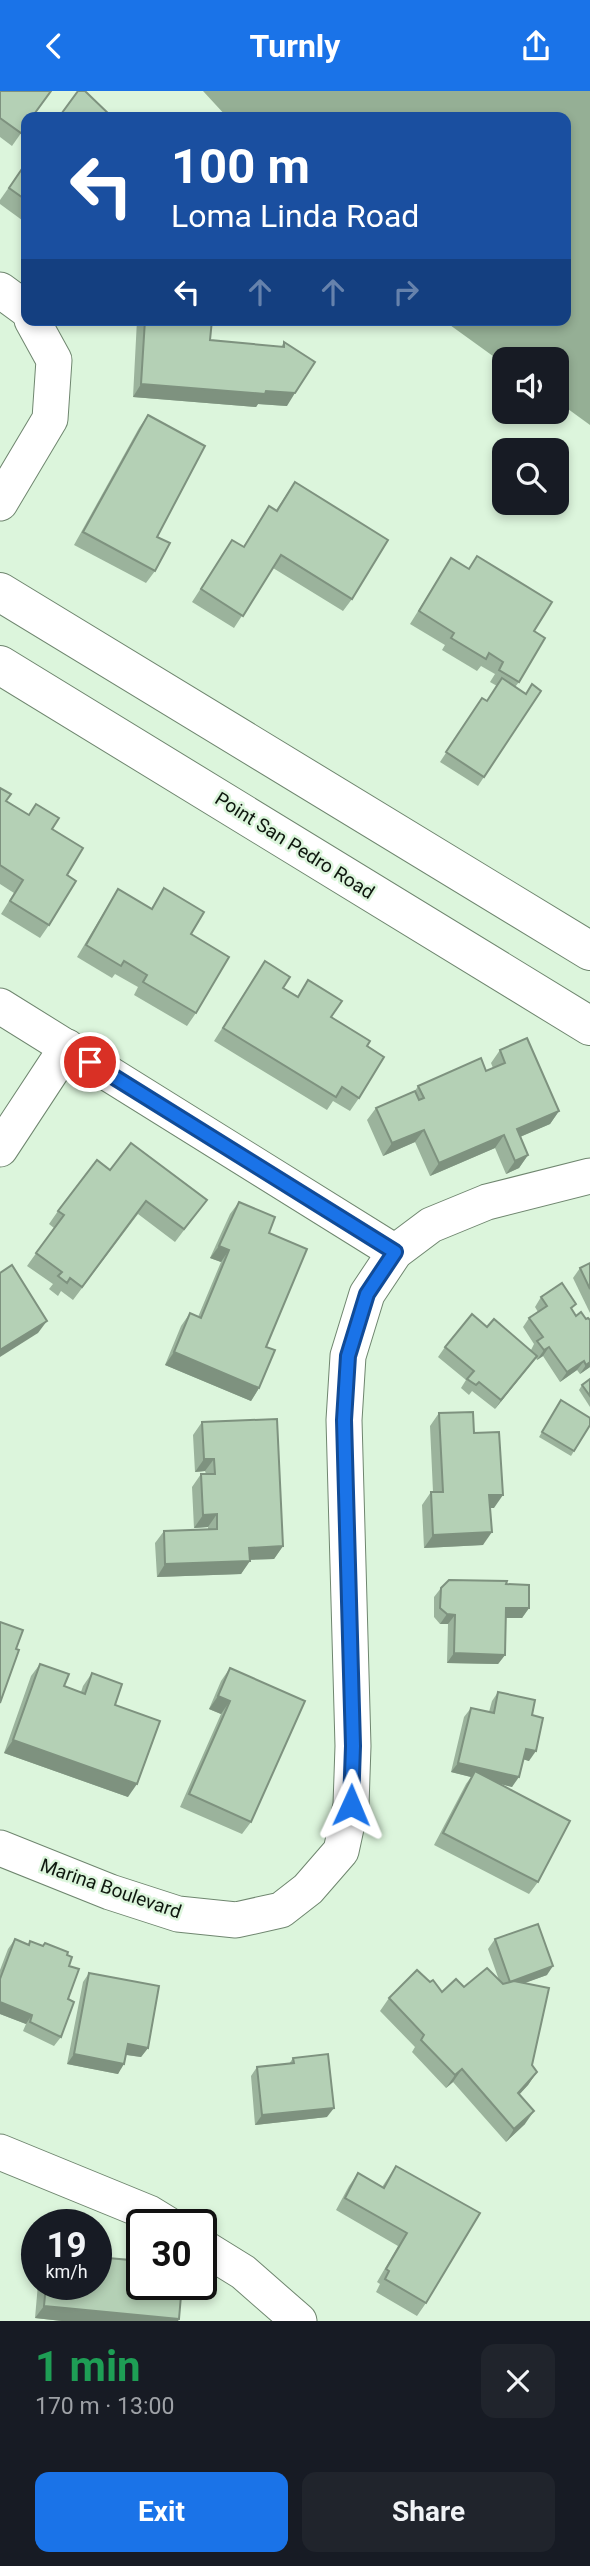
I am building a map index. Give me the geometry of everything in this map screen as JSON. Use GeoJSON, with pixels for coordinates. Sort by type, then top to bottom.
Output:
{"type":"FeatureCollection","features":[{"type":"Feature","properties":{"kind":"main road"},"geometry":{"type":"LineString","coordinates":[[0,592],[590,951]]}},
{"type":"Feature","properties":{"kind":"main road","name":"Point San Pedro Road"},"geometry":{"type":"LineString","coordinates":[[0,665],[590,1026]]}},
{"type":"Feature","properties":{"kind":"street"},"geometry":{"type":"LineString","coordinates":[[0,291],[21,306]]}},
{"type":"Feature","properties":{"kind":"street"},"geometry":{"type":"LineString","coordinates":[[0,503],[50,419],[54,360],[35,326]]}},
{"type":"Feature","properties":{"kind":"street"},"geometry":{"type":"LineString","coordinates":[[0,1006],[395,1252]]}},
{"type":"Feature","properties":{"kind":"street"},"geometry":{"type":"LineString","coordinates":[[0,1149],[67,1047]]}},
{"type":"Feature","properties":{"kind":"street","name":"Marina Boulevard"},"geometry":{"type":"LineString","coordinates":[[0,1848],[110,1892],[178,1914],[236,1920],[281,1910],[308,1889],[341,1851],[351,1805],[353,1746],[344,1420],[348,1356],[367,1294],[395,1252],[431,1225],[487,1202],[590,1176]]}},
{"type":"Feature","properties":{"kind":"street"},"geometry":{"type":"LineString","coordinates":[[0,2152],[139,2209]]}},
{"type":"Feature","properties":{"kind":"street"},"geometry":{"type":"LineString","coordinates":[[217,2256],[243,2272],[299,2321]]}},
{"type":"Feature","properties":{"kind":"shaded area"},"geometry":{"type":"Polygon","coordinates":[[[203,91],[590,91],[590,425],[569,410],[569,347],[492,347],[492,355],[451,326],[571,326],[571,112],[222,112],[203,91]]]}},
{"type":"Feature","properties":{"kind":"building"},"geometry":{"type":"Polygon","coordinates":[[[0,91],[51,91],[36,112],[21,112],[21,133],[0,118],[0,91]]]}},
{"type":"Feature","properties":{"kind":"building"},"geometry":{"type":"Polygon","coordinates":[[[78,91],[85,91],[107,112],[63,112],[78,91]]]}},
{"type":"Feature","properties":{"kind":"building"},"geometry":{"type":"Polygon","coordinates":[[[21,170],[21,196],[9,188],[21,170]]]}},
{"type":"Feature","properties":{"kind":"building"},"geometry":{"type":"Polygon","coordinates":[[[145,326],[211,326],[210,340],[284,347],[284,342],[315,362],[295,393],[266,391],[265,394],[141,384],[145,326]]]}},
{"type":"Feature","properties":{"kind":"building"},"geometry":{"type":"Polygon","coordinates":[[[148,415],[205,446],[157,537],[170,543],[155,571],[83,532],[148,415]]]}},
{"type":"Feature","properties":{"kind":"building"},"geometry":{"type":"Polygon","coordinates":[[[295,482],[388,540],[352,599],[281,555],[243,616],[201,589],[232,540],[244,547],[269,506],[277,511],[295,482]]]}},
{"type":"Feature","properties":{"kind":"building"},"geometry":{"type":"Polygon","coordinates":[[[477,556],[552,602],[534,631],[545,638],[519,682],[499,670],[503,662],[489,653],[486,659],[451,638],[454,633],[419,611],[451,558],[469,569],[477,556]]]}},
{"type":"Feature","properties":{"kind":"building"},"geometry":{"type":"Polygon","coordinates":[[[502,678],[526,694],[532,684],[541,691],[484,777],[446,752],[482,698],[487,701],[502,678]]]}},
{"type":"Feature","properties":{"kind":"building"},"geometry":{"type":"Polygon","coordinates":[[[0,788],[11,794],[6,801],[29,815],[36,804],[59,818],[52,829],[83,848],[67,875],[76,881],[49,925],[10,901],[23,880],[0,865],[0,788]]]}},
{"type":"Feature","properties":{"kind":"building"},"geometry":{"type":"Polygon","coordinates":[[[164,888],[204,912],[191,934],[229,957],[196,1013],[143,982],[147,975],[124,961],[121,966],[86,945],[118,889],[152,909],[164,888]]]}},
{"type":"Feature","properties":{"kind":"building"},"geometry":{"type":"Polygon","coordinates":[[[265,961],[290,977],[283,988],[298,997],[308,980],[342,1001],[331,1017],[370,1041],[367,1046],[384,1057],[359,1098],[342,1087],[336,1097],[223,1028],[265,961]]]}},
{"type":"Feature","properties":{"kind":"building"},"geometry":{"type":"Polygon","coordinates":[[[527,1038],[559,1111],[517,1129],[528,1155],[515,1161],[504,1135],[439,1163],[424,1130],[392,1143],[376,1108],[415,1091],[419,1100],[424,1098],[418,1086],[481,1058],[486,1071],[505,1063],[500,1050],[527,1038]]]}},
{"type":"Feature","properties":{"kind":"building"},"geometry":{"type":"Polygon","coordinates":[[[131,1143],[207,1200],[184,1229],[146,1201],[82,1287],[70,1278],[67,1283],[58,1276],[62,1272],[36,1253],[64,1215],[58,1211],[97,1160],[110,1170],[131,1143]]]}},
{"type":"Feature","properties":{"kind":"building"},"geometry":{"type":"Polygon","coordinates":[[[239,1202],[275,1217],[269,1233],[307,1249],[266,1347],[275,1350],[259,1388],[174,1352],[190,1313],[201,1318],[229,1250],[219,1246],[239,1202]]]}},
{"type":"Feature","properties":{"kind":"building"},"geometry":{"type":"Polygon","coordinates":[[[590,1263],[590,1289],[580,1268],[590,1263]]]}},
{"type":"Feature","properties":{"kind":"building"},"geometry":{"type":"Polygon","coordinates":[[[12,1265],[47,1321],[0,1350],[0,1273],[12,1265]]]}},
{"type":"Feature","properties":{"kind":"building"},"geometry":{"type":"Polygon","coordinates":[[[562,1283],[576,1304],[571,1308],[576,1316],[581,1312],[590,1320],[590,1362],[586,1365],[584,1361],[567,1372],[549,1347],[544,1350],[537,1341],[543,1337],[529,1318],[547,1306],[541,1297],[562,1283]]]}},
{"type":"Feature","properties":{"kind":"building"},"geometry":{"type":"Polygon","coordinates":[[[472,1314],[487,1327],[494,1319],[537,1356],[501,1400],[479,1382],[476,1385],[467,1379],[474,1371],[445,1347],[472,1314]]]}},
{"type":"Feature","properties":{"kind":"building"},"geometry":{"type":"Polygon","coordinates":[[[590,1379],[590,1396],[582,1385],[590,1379]]]}},
{"type":"Feature","properties":{"kind":"building"},"geometry":{"type":"Polygon","coordinates":[[[561,1400],[590,1418],[590,1425],[574,1451],[542,1432],[561,1400]]]}},
{"type":"Feature","properties":{"kind":"building"},"geometry":{"type":"Polygon","coordinates":[[[473,1412],[474,1433],[499,1432],[503,1495],[489,1495],[492,1532],[433,1535],[431,1492],[443,1492],[439,1413],[473,1412]]]}},
{"type":"Feature","properties":{"kind":"building"},"geometry":{"type":"Polygon","coordinates":[[[277,1419],[283,1546],[249,1548],[250,1561],[165,1564],[164,1531],[217,1529],[217,1514],[203,1515],[201,1474],[215,1474],[214,1459],[204,1459],[202,1422],[277,1419]]]}},
{"type":"Feature","properties":{"kind":"building"},"geometry":{"type":"Polygon","coordinates":[[[449,1580],[507,1581],[506,1584],[529,1585],[529,1608],[506,1608],[505,1655],[454,1653],[455,1615],[447,1614],[440,1608],[441,1588],[449,1580]]]}},
{"type":"Feature","properties":{"kind":"building"},"geometry":{"type":"Polygon","coordinates":[[[0,1622],[23,1630],[16,1649],[19,1650],[0,1703],[0,1622]]]}},
{"type":"Feature","properties":{"kind":"building"},"geometry":{"type":"Polygon","coordinates":[[[40,1664],[69,1674],[64,1686],[85,1694],[92,1673],[122,1684],[115,1705],[160,1721],[137,1784],[13,1740],[40,1664]]]}},
{"type":"Feature","properties":{"kind":"building"},"geometry":{"type":"Polygon","coordinates":[[[230,1668],[305,1701],[251,1822],[189,1794],[230,1701],[218,1696],[230,1668]]]}},
{"type":"Feature","properties":{"kind":"building"},"geometry":{"type":"Polygon","coordinates":[[[498,1692],[535,1700],[532,1715],[543,1718],[536,1751],[526,1749],[519,1777],[458,1763],[471,1708],[494,1713],[498,1692]]]}},
{"type":"Feature","properties":{"kind":"building"},"geometry":{"type":"Polygon","coordinates":[[[475,1771],[570,1821],[538,1882],[443,1833],[475,1771]]]}},
{"type":"Feature","properties":{"kind":"building"},"geometry":{"type":"Polygon","coordinates":[[[538,1924],[553,1966],[510,1982],[495,1939],[538,1924]]]}},
{"type":"Feature","properties":{"kind":"building"},"geometry":{"type":"Polygon","coordinates":[[[15,1939],[29,1945],[30,1941],[43,1946],[45,1943],[68,1952],[67,1955],[72,1957],[69,1966],[79,1969],[68,1999],[74,2002],[61,2037],[30,2022],[32,2015],[0,2002],[0,1979],[15,1939]]]}},
{"type":"Feature","properties":{"kind":"building"},"geometry":{"type":"Polygon","coordinates":[[[487,1968],[503,1984],[514,1981],[549,1988],[532,2065],[537,2072],[518,2093],[534,2111],[514,2129],[462,2069],[455,2075],[421,2040],[424,2035],[389,1998],[417,1970],[430,1982],[433,1980],[442,1992],[456,1979],[464,1987],[487,1968]]]}},
{"type":"Feature","properties":{"kind":"building"},"geometry":{"type":"Polygon","coordinates":[[[89,1973],[159,1986],[148,2048],[128,2044],[124,2064],[74,2054],[89,1973]]]}},
{"type":"Feature","properties":{"kind":"building"},"geometry":{"type":"Polygon","coordinates":[[[328,2054],[334,2108],[262,2115],[257,2067],[294,2063],[293,2058],[328,2054]]]}},
{"type":"Feature","properties":{"kind":"building"},"geometry":{"type":"Polygon","coordinates":[[[396,2166],[480,2213],[426,2303],[385,2279],[389,2271],[386,2269],[407,2233],[345,2198],[358,2173],[384,2188],[396,2166]]]}},
{"type":"Feature","properties":{"kind":"building"},"geometry":{"type":"Polygon","coordinates":[[[112,2258],[126,2260],[126,2300],[181,2300],[179,2319],[44,2306],[45,2300],[112,2300],[112,2258]]]}},
{"type":"Feature","properties":{"kind":"route"},"geometry":{"type":"LineString","coordinates":[[90,1062],[395,1252],[367,1294],[348,1356],[344,1420],[353,1746],[351,1805]]}}]}
